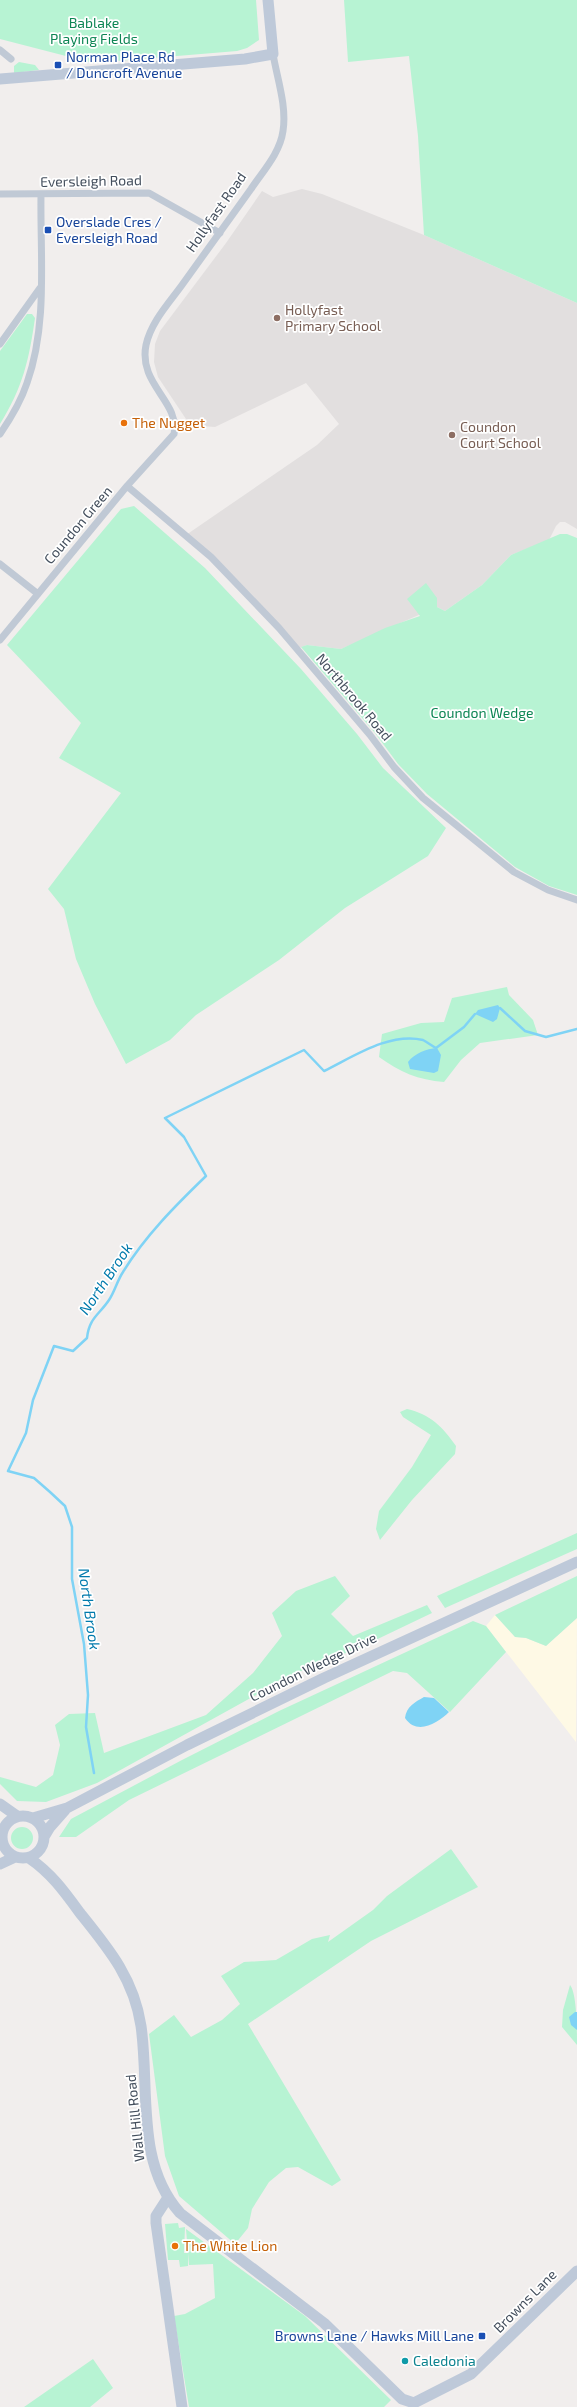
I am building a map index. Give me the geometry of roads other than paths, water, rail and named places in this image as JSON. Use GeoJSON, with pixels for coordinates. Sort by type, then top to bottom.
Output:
{"type":"FeatureCollection","features":[{"type":"Feature","properties":{"kind":"street","name":"Hollyfast Road"},"geometry":{"type":"LineString","coordinates":[[175,426],[173,414],[150,378],[145,356],[146,345],[160,315],[220,233],[281,142],[284,120],[272,54],[268,0]]}},
{"type":"Feature","properties":{"kind":"street"},"geometry":{"type":"LineString","coordinates":[[0,50],[11,59]]}},
{"type":"Feature","properties":{"kind":"street"},"geometry":{"type":"LineString","coordinates":[[0,79],[245,59],[272,54]]}},
{"type":"Feature","properties":{"kind":"street","name":"Eversleigh Road"},"geometry":{"type":"LineString","coordinates":[[0,194],[154,194],[220,233]]}},
{"type":"Feature","properties":{"kind":"street"},"geometry":{"type":"LineString","coordinates":[[0,434],[22,396],[33,365],[38,339],[41,195]]}},
{"type":"Feature","properties":{"kind":"street"},"geometry":{"type":"LineString","coordinates":[[0,344],[40,288]]}},
{"type":"Feature","properties":{"kind":"street","name":"Coundon Green"},"geometry":{"type":"LineString","coordinates":[[0,640],[127,486],[170,440],[175,426]]}},
{"type":"Feature","properties":{"kind":"street","name":"Northbrook Road"},"geometry":{"type":"LineString","coordinates":[[127,486],[211,557],[251,599],[322,678],[394,767],[424,798],[514,872],[548,890],[577,900]]}},
{"type":"Feature","properties":{"kind":"street"},"geometry":{"type":"LineString","coordinates":[[0,564],[38,594]]}},
{"type":"Feature","properties":{"kind":"street","name":"Coundon Wedge Drive"},"geometry":{"type":"LineString","coordinates":[[33,1818],[67,1808],[187,1745],[317,1682],[577,1562]]}},
{"type":"Feature","properties":{"kind":"street"},"geometry":{"type":"LineString","coordinates":[[0,1804],[17,1816],[33,1818],[42,1828],[43,1842],[35,1855],[29,1858],[15,1857],[8,1853],[1,1844],[2,1826],[17,1816]]}},
{"type":"Feature","properties":{"kind":"street","name":"Coundon Wedge Drive"},"geometry":{"type":"LineString","coordinates":[[43,1842],[50,1827],[67,1808]]}},
{"type":"Feature","properties":{"kind":"street","name":"Wall Hill Road"},"geometry":{"type":"LineString","coordinates":[[43,1842],[47,1870]]}},
{"type":"Feature","properties":{"kind":"street"},"geometry":{"type":"LineString","coordinates":[[0,1864],[15,1857]]}},
{"type":"Feature","properties":{"kind":"street","name":"Wall Hill Road"},"geometry":{"type":"LineString","coordinates":[[29,1858],[47,1870],[117,1960],[130,1987],[141,2026],[152,2158],[158,2179],[167,2199]]}},
{"type":"Feature","properties":{"kind":"street"},"geometry":{"type":"LineString","coordinates":[[182,2407],[156,2223],[156,2216],[167,2199],[180,2212],[324,2323],[402,2399],[416,2405]]}},
{"type":"Feature","properties":{"kind":"street","name":"Browns Lane"},"geometry":{"type":"LineString","coordinates":[[416,2405],[471,2374],[577,2271]]}},
{"type":"Feature","properties":{"kind":"water"},"geometry":{"type":"Polygon","coordinates":[[[498,1005],[500,1008],[497,1019],[493,1022],[475,1014],[478,1010],[498,1005]]]}},
{"type":"Feature","properties":{"kind":"water"},"geometry":{"type":"Polygon","coordinates":[[[437,1048],[441,1055],[438,1071],[434,1073],[410,1069],[408,1062],[414,1056],[425,1050],[437,1048]]]}},
{"type":"Feature","properties":{"kind":"water"},"geometry":{"type":"Polygon","coordinates":[[[424,1697],[434,1698],[449,1712],[439,1720],[427,1726],[415,1726],[405,1718],[406,1714],[412,1705],[424,1697]]]}},
{"type":"Feature","properties":{"kind":"water"},"geometry":{"type":"Polygon","coordinates":[[[577,2012],[577,2030],[571,2025],[569,2017],[577,2012]]]}},
{"type":"Feature","properties":{"kind":"waterway","name":"North Brook"},"geometry":{"type":"LineString","coordinates":[[500,1008],[525,1031],[546,1037],[577,1029]]}},
{"type":"Feature","properties":{"kind":"waterway","name":"North Brook"},"geometry":{"type":"LineString","coordinates":[[94,1773],[86,1727],[88,1695],[84,1644],[72,1579],[72,1527],[65,1506],[50,1492],[34,1478],[8,1471],[26,1433],[33,1400],[54,1346],[73,1351],[87,1338],[92,1321],[109,1300],[121,1275],[141,1246],[172,1210],[206,1176],[184,1137],[165,1118],[304,1050],[324,1071],[372,1047],[397,1040],[410,1038],[423,1040],[436,1048],[464,1027],[475,1014]]}},
{"type":"Feature","properties":{"kind":"place","name":"Norman Place Rd / Duncroft Avenue"},"geometry":{"type":"Point","coordinates":[58,65]}},
{"type":"Feature","properties":{"kind":"place","name":"Overslade Cres / Eversleigh Road"},"geometry":{"type":"Point","coordinates":[48,230]}},
{"type":"Feature","properties":{"kind":"place","name":"Hollyfast Primary School"},"geometry":{"type":"Point","coordinates":[277,318]}},
{"type":"Feature","properties":{"kind":"place","name":"The Nugget"},"geometry":{"type":"Point","coordinates":[124,423]}},
{"type":"Feature","properties":{"kind":"place","name":"Coundon Court School"},"geometry":{"type":"Point","coordinates":[452,435]}},
{"type":"Feature","properties":{"kind":"place","name":"The White Lion"},"geometry":{"type":"Point","coordinates":[175,2246]}},
{"type":"Feature","properties":{"kind":"place","name":"Browns Lane / Hawks Mill Lane"},"geometry":{"type":"Point","coordinates":[482,2336]}},
{"type":"Feature","properties":{"kind":"place","name":"Caledonia"},"geometry":{"type":"Point","coordinates":[405,2361]}},
{"type":"Feature","properties":{"kind":"park label","name":"Bablake Playing Fields"},"geometry":{"type":"Point","coordinates":[94,32]}},
{"type":"Feature","properties":{"kind":"park label","name":"Coundon Wedge"},"geometry":{"type":"Point","coordinates":[482,713]}}]}
